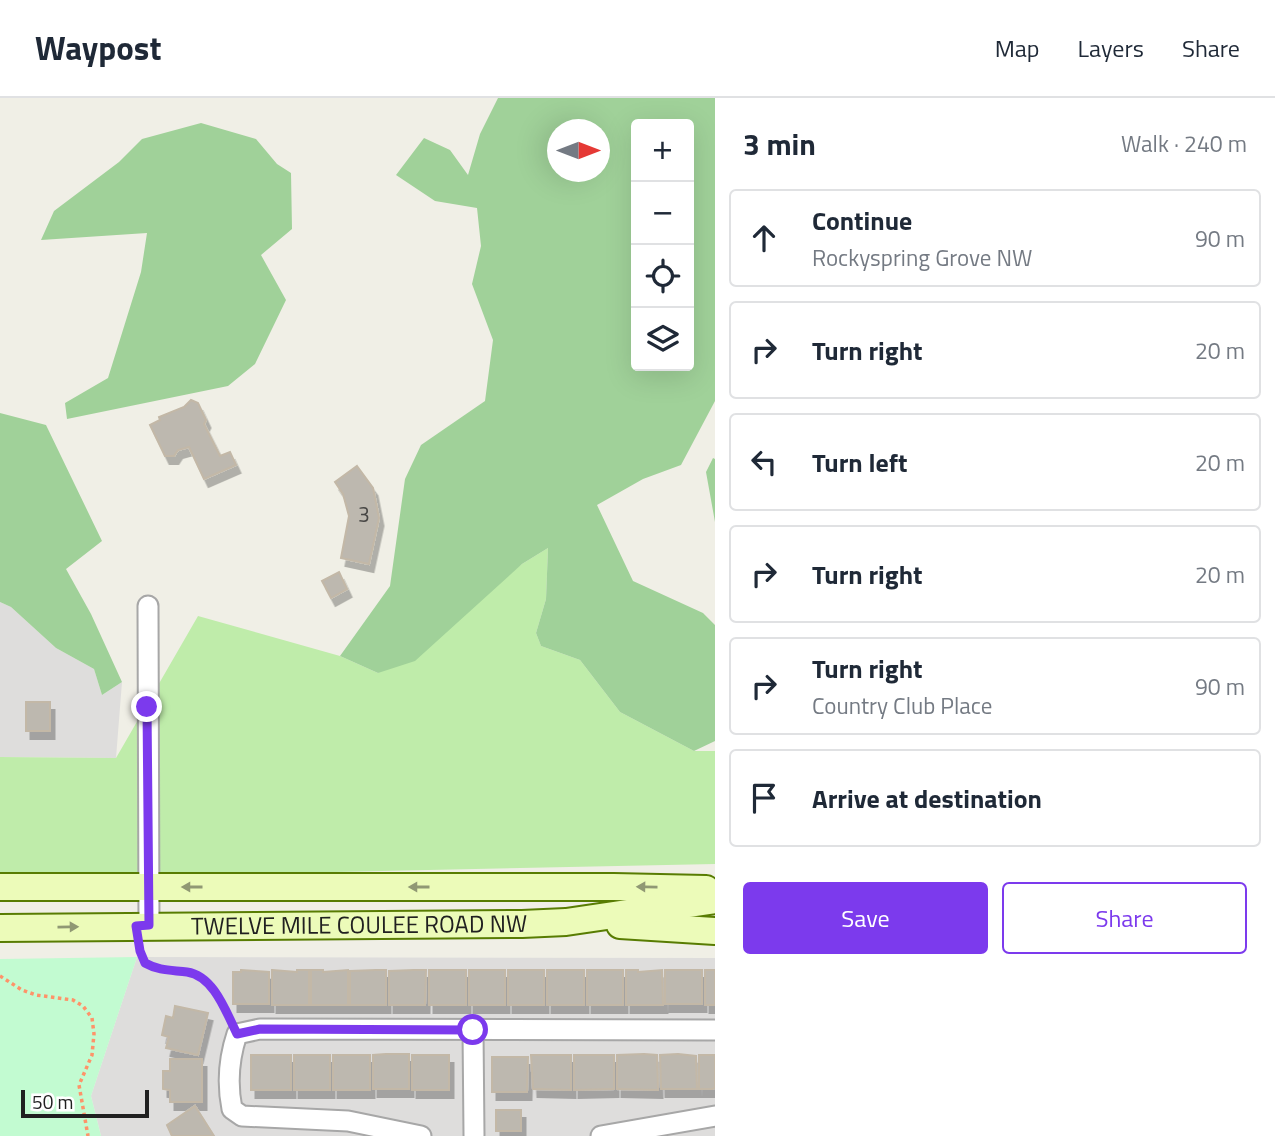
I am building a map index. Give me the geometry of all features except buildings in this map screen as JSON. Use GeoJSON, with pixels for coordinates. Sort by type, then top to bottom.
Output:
{"type":"FeatureCollection","features":[{"type":"Feature","properties":{"kind":"main road","name":"TWELVE MILE COULEE ROAD NW"},"geometry":{"type":"LineString","coordinates":[[0,887],[715,889]]}},
{"type":"Feature","properties":{"kind":"main road","name":"TWELVE MILE COULEE ROAD NW"},"geometry":{"type":"LineString","coordinates":[[0,928],[566,922],[715,900]]}},
{"type":"Feature","properties":{"kind":"main road"},"geometry":{"type":"LineString","coordinates":[[566,922],[715,930]]}},
{"type":"Feature","properties":{"kind":"street"},"geometry":{"type":"LineString","coordinates":[[143,925],[149,887],[148,606]]}},
{"type":"Feature","properties":{"kind":"street"},"geometry":{"type":"LineString","coordinates":[[421,1136],[348,1121],[242,1116],[232,1109],[230,1098],[230,1053],[237,1034],[260,1029],[715,1030]]}},
{"type":"Feature","properties":{"kind":"street"},"geometry":{"type":"LineString","coordinates":[[473,1030],[473,1136]]}},
{"type":"Feature","properties":{"kind":"street"},"geometry":{"type":"LineString","coordinates":[[601,1136],[715,1116]]}},
{"type":"Feature","properties":{"kind":"path"},"geometry":{"type":"LineString","coordinates":[[143,925],[140,951],[145,963],[161,970],[190,973],[205,978],[237,1034]]}},
{"type":"Feature","properties":{"kind":"path"},"geometry":{"type":"LineString","coordinates":[[0,976],[22,990],[36,995],[73,1000],[83,1006],[92,1018],[92,1055],[79,1085],[88,1136]]}},
{"type":"Feature","properties":{"kind":"shaded area"},"geometry":{"type":"Polygon","coordinates":[[[0,602],[11,607],[56,648],[94,669],[102,695],[122,682],[116,758],[0,757],[0,602]]]}},
{"type":"Feature","properties":{"kind":"shaded area"},"geometry":{"type":"Polygon","coordinates":[[[137,957],[715,958],[715,1136],[101,1136],[91,1096],[137,957]]]}},
{"type":"Feature","properties":{"kind":"green space"},"geometry":{"type":"Polygon","coordinates":[[[498,98],[715,98],[715,401],[681,465],[643,479],[597,505],[633,581],[703,613],[715,625],[715,741],[694,751],[620,712],[580,660],[541,646],[536,633],[546,599],[548,548],[522,564],[415,661],[378,673],[340,656],[390,586],[405,479],[421,445],[485,401],[493,340],[472,284],[481,246],[477,208],[435,201],[396,175],[424,138],[450,150],[468,175],[480,134],[498,98]]]}},
{"type":"Feature","properties":{"kind":"green space"},"geometry":{"type":"Polygon","coordinates":[[[201,123],[256,139],[277,164],[291,173],[292,229],[261,255],[286,300],[255,364],[228,386],[67,419],[65,403],[108,378],[141,272],[147,233],[41,240],[54,211],[119,162],[142,139],[201,123]]]}},
{"type":"Feature","properties":{"kind":"green space"},"geometry":{"type":"Polygon","coordinates":[[[0,413],[46,425],[102,541],[66,569],[91,614],[122,682],[102,695],[94,669],[56,648],[11,607],[0,602],[0,413]]]}},
{"type":"Feature","properties":{"kind":"green space"},"geometry":{"type":"Polygon","coordinates":[[[713,458],[715,459],[715,522],[706,472],[713,458]]]}},
{"type":"Feature","properties":{"kind":"green space"},"geometry":{"type":"Polygon","coordinates":[[[548,548],[546,599],[536,633],[541,646],[580,660],[620,712],[694,751],[715,751],[715,864],[0,879],[0,757],[116,758],[198,616],[340,656],[378,673],[522,564],[548,548]]]}},
{"type":"Feature","properties":{"kind":"green space"},"geometry":{"type":"Polygon","coordinates":[[[137,957],[91,1096],[101,1136],[0,1136],[0,959],[137,957]]]}},
{"type":"Feature","properties":{"kind":"route"},"geometry":{"type":"LineString","coordinates":[[147,707],[149,925],[136,926],[145,963],[161,970],[190,973],[205,978],[237,1034],[260,1029],[473,1030]]}}]}
